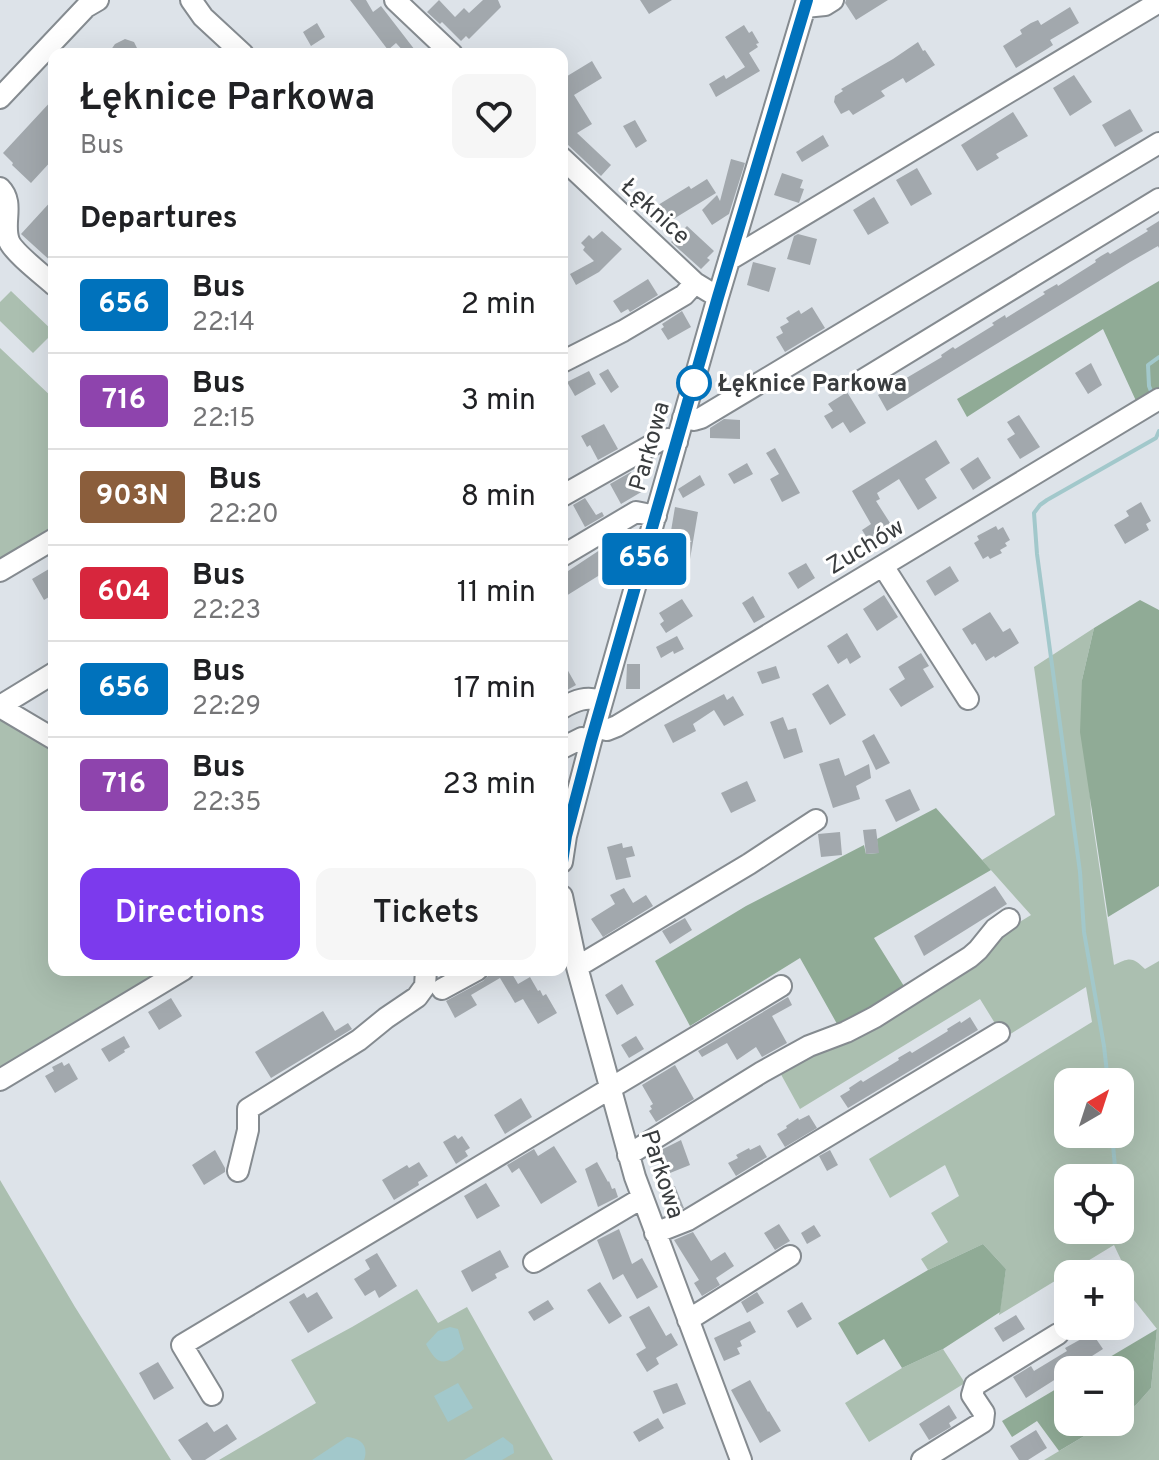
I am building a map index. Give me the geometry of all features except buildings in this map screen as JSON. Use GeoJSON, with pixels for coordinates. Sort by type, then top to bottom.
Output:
{"type":"FeatureCollection","features":[{"type":"Feature","properties":{"kind":"street"},"geometry":{"type":"LineString","coordinates":[[0,98],[86,7],[98,0]]}},
{"type":"Feature","properties":{"kind":"street"},"geometry":{"type":"LineString","coordinates":[[191,0],[203,17],[237,48]]}},
{"type":"Feature","properties":{"kind":"street"},"geometry":{"type":"LineString","coordinates":[[395,0],[446,48]]}},
{"type":"Feature","properties":{"kind":"street"},"geometry":{"type":"LineString","coordinates":[[806,3],[825,5],[833,0]]}},
{"type":"Feature","properties":{"kind":"street"},"geometry":{"type":"LineString","coordinates":[[729,260],[1159,2]]}},
{"type":"Feature","properties":{"kind":"street","name":"Parkowa"},"geometry":{"type":"LineString","coordinates":[[568,828],[683,418],[806,3]]}},
{"type":"Feature","properties":{"kind":"street"},"geometry":{"type":"LineString","coordinates":[[683,418],[701,418],[1159,143]]}},
{"type":"Feature","properties":{"kind":"street","name":"Łęknice"},"geometry":{"type":"LineString","coordinates":[[568,164],[695,283],[718,297]]}},
{"type":"Feature","properties":{"kind":"street"},"geometry":{"type":"LineString","coordinates":[[0,188],[9,204],[5,227],[10,245],[48,280]]}},
{"type":"Feature","properties":{"kind":"street"},"geometry":{"type":"LineString","coordinates":[[861,381],[1159,199]]}},
{"type":"Feature","properties":{"kind":"street"},"geometry":{"type":"LineString","coordinates":[[568,358],[684,295],[695,283]]}},
{"type":"Feature","properties":{"kind":"street","name":"Zuchów"},"geometry":{"type":"LineString","coordinates":[[568,745],[617,726],[1150,404]]}},
{"type":"Feature","properties":{"kind":"street"},"geometry":{"type":"LineString","coordinates":[[568,493],[659,441],[668,439],[677,442]]}},
{"type":"Feature","properties":{"kind":"street"},"geometry":{"type":"LineString","coordinates":[[568,552],[638,511],[656,516]]}},
{"type":"Feature","properties":{"kind":"street"},"geometry":{"type":"LineString","coordinates":[[0,571],[48,543]]}},
{"type":"Feature","properties":{"kind":"street"},"geometry":{"type":"LineString","coordinates":[[883,566],[968,699]]}},
{"type":"Feature","properties":{"kind":"street"},"geometry":{"type":"LineString","coordinates":[[48,677],[0,707],[48,735]]}},
{"type":"Feature","properties":{"kind":"street"},"geometry":{"type":"LineString","coordinates":[[568,705],[590,697],[602,701]]}},
{"type":"Feature","properties":{"kind":"street"},"geometry":{"type":"LineString","coordinates":[[577,967],[816,820]]}},
{"type":"Feature","properties":{"kind":"street"},"geometry":{"type":"LineString","coordinates":[[628,1155],[762,1072],[809,1046],[846,1032],[887,1010],[970,957],[995,929],[1009,919]]}},
{"type":"Feature","properties":{"kind":"street","name":"Parkowa"},"geometry":{"type":"LineString","coordinates":[[568,935],[642,1198],[741,1460]]}},
{"type":"Feature","properties":{"kind":"street"},"geometry":{"type":"LineString","coordinates":[[0,1080],[173,976]]}},
{"type":"Feature","properties":{"kind":"street"},"geometry":{"type":"LineString","coordinates":[[238,1171],[248,1130],[248,1109],[359,1040],[417,997],[425,986],[426,976]]}},
{"type":"Feature","properties":{"kind":"street"},"geometry":{"type":"LineString","coordinates":[[442,989],[466,976]]}},
{"type":"Feature","properties":{"kind":"street"},"geometry":{"type":"LineString","coordinates":[[212,1395],[182,1345],[781,986]]}},
{"type":"Feature","properties":{"kind":"street"},"geometry":{"type":"LineString","coordinates":[[655,1233],[688,1220],[999,1033]]}},
{"type":"Feature","properties":{"kind":"street"},"geometry":{"type":"LineString","coordinates":[[534,1262],[642,1198]]}},
{"type":"Feature","properties":{"kind":"street"},"geometry":{"type":"LineString","coordinates":[[688,1320],[790,1256]]}},
{"type":"Feature","properties":{"kind":"street"},"geometry":{"type":"LineString","coordinates":[[922,1460],[983,1422],[984,1413],[972,1395],[975,1385],[1054,1336]]}},
{"type":"Feature","properties":{"kind":"green space"},"geometry":{"type":"Polygon","coordinates":[[[1159,281],[1159,390],[1137,403],[1103,329],[967,417],[957,399],[1159,281]]]}},
{"type":"Feature","properties":{"kind":"green space"},"geometry":{"type":"Polygon","coordinates":[[[11,291],[48,326],[48,338],[33,353],[0,321],[0,302],[11,291]]]}},
{"type":"Feature","properties":{"kind":"green space"},"geometry":{"type":"Polygon","coordinates":[[[0,348],[48,393],[48,536],[0,564],[0,348]]]}},
{"type":"Feature","properties":{"kind":"green space"},"geometry":{"type":"Polygon","coordinates":[[[1140,600],[1159,610],[1159,886],[1108,917],[1080,732],[1082,680],[1094,628],[1140,600]]]}},
{"type":"Feature","properties":{"kind":"green space"},"geometry":{"type":"Polygon","coordinates":[[[1094,628],[1082,680],[1091,811],[1114,965],[1130,960],[1145,969],[1159,961],[1159,1460],[1044,1460],[1084,1436],[1134,1436],[1134,1406],[1151,1388],[1157,1329],[1134,1300],[1134,1260],[1121,1260],[1114,1245],[1089,1260],[1054,1260],[1054,1282],[999,1315],[1006,1269],[983,1244],[928,1270],[921,1259],[948,1242],[931,1213],[959,1196],[945,1165],[890,1198],[869,1159],[1092,1022],[1086,987],[1004,1038],[980,999],[800,1109],[778,1069],[1031,915],[982,860],[1055,815],[1034,667],[1094,628]]]}},
{"type":"Feature","properties":{"kind":"green space"},"geometry":{"type":"Polygon","coordinates":[[[0,716],[48,740],[48,976],[160,976],[0,1073],[0,716]]]}},
{"type":"Feature","properties":{"kind":"green space"},"geometry":{"type":"Polygon","coordinates":[[[936,808],[991,870],[874,938],[907,991],[841,1031],[800,958],[690,1026],[655,961],[746,906],[864,845],[866,854],[878,853],[877,839],[936,808]]]}},
{"type":"Feature","properties":{"kind":"green space"},"geometry":{"type":"Polygon","coordinates":[[[0,1180],[75,1307],[171,1460],[0,1460],[0,1180]]]}},
{"type":"Feature","properties":{"kind":"green space"},"geometry":{"type":"Polygon","coordinates":[[[983,1244],[1006,1269],[1000,1312],[943,1349],[902,1368],[884,1339],[857,1355],[838,1323],[928,1270],[983,1244]]]}},
{"type":"Feature","properties":{"kind":"green space"},"geometry":{"type":"Polygon","coordinates":[[[417,1289],[438,1323],[467,1307],[553,1460],[219,1460],[316,1403],[291,1360],[417,1289]]]}},
{"type":"Feature","properties":{"kind":"green space"},"geometry":{"type":"Polygon","coordinates":[[[1157,1329],[1151,1388],[1134,1406],[1134,1356],[1112,1356],[1157,1329]]]}},
{"type":"Feature","properties":{"kind":"green space"},"geometry":{"type":"Polygon","coordinates":[[[943,1349],[965,1383],[869,1442],[845,1403],[902,1368],[943,1349]]]}},
{"type":"Feature","properties":{"kind":"green space"},"geometry":{"type":"Polygon","coordinates":[[[1054,1390],[1054,1436],[1084,1436],[1059,1451],[1037,1421],[1012,1437],[1002,1421],[1054,1390]]]}},
{"type":"Feature","properties":{"kind":"water"},"geometry":{"type":"Polygon","coordinates":[[[450,1327],[458,1329],[464,1349],[452,1359],[442,1362],[434,1357],[426,1344],[438,1331],[450,1327]]]}},
{"type":"Feature","properties":{"kind":"water"},"geometry":{"type":"Polygon","coordinates":[[[458,1383],[473,1408],[448,1422],[434,1396],[458,1383]]]}},
{"type":"Feature","properties":{"kind":"water"},"geometry":{"type":"Polygon","coordinates":[[[347,1437],[363,1444],[364,1460],[312,1460],[347,1437]]]}},
{"type":"Feature","properties":{"kind":"water"},"geometry":{"type":"Polygon","coordinates":[[[503,1437],[513,1445],[514,1453],[502,1460],[464,1460],[503,1437]]]}},
{"type":"Feature","properties":{"kind":"waterway"},"geometry":{"type":"LineString","coordinates":[[1153,396],[1148,365],[1159,357]]}},
{"type":"Feature","properties":{"kind":"waterway"},"geometry":{"type":"LineString","coordinates":[[1106,1068],[1084,932],[1080,872],[1034,513],[1047,500],[1156,438],[1159,431]]}},
{"type":"Feature","properties":{"kind":"waterway"},"geometry":{"type":"LineString","coordinates":[[1113,1148],[1115,1164]]}},
{"type":"Feature","properties":{"kind":"bus line","name":"656"},"geometry":{"type":"LineString","coordinates":[[568,828],[718,297],[807,0]]}},
{"type":"Feature","properties":{"kind":"place","name":"Łęknice Parkowa"},"geometry":{"type":"Point","coordinates":[694,383]}}]}
